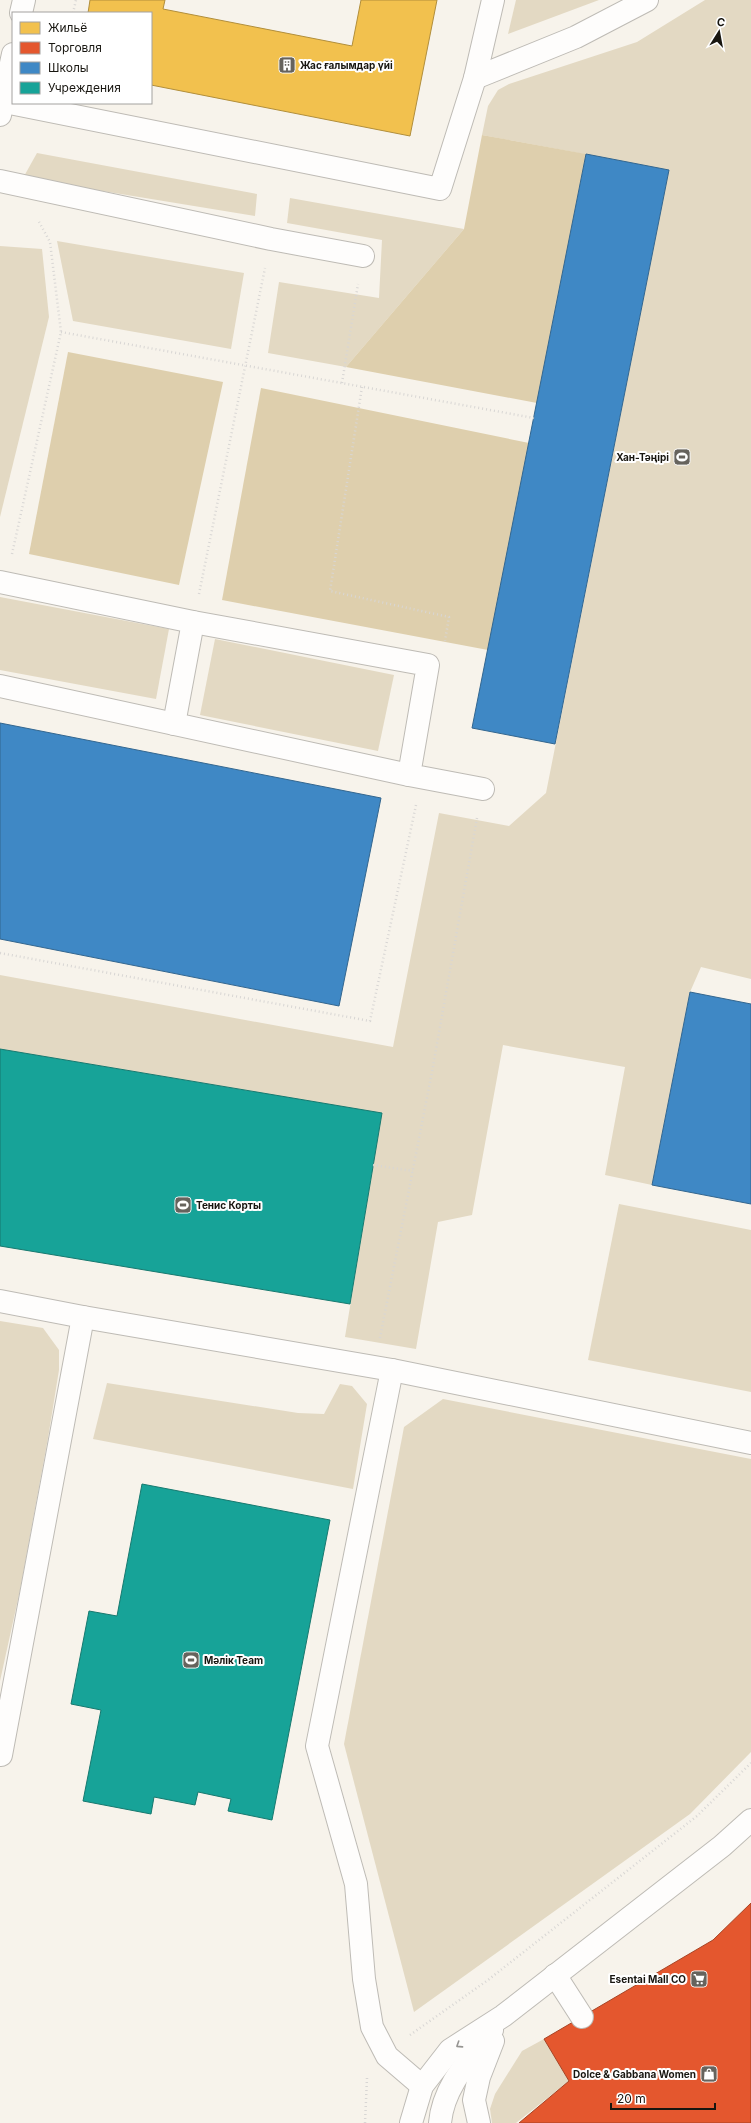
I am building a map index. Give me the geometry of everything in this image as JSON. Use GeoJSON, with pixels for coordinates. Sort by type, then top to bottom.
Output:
{"type":"FeatureCollection","features":[{"type":"Feature","properties":{"kind":"street"},"geometry":{"type":"LineString","coordinates":[[21,12],[24,0]]}},
{"type":"Feature","properties":{"kind":"street"},"geometry":{"type":"LineString","coordinates":[[12,58],[1,106],[440,190],[475,78],[493,0]]}},
{"type":"Feature","properties":{"kind":"street"},"geometry":{"type":"LineString","coordinates":[[475,78],[576,37],[647,0]]}},
{"type":"Feature","properties":{"kind":"street"},"geometry":{"type":"LineString","coordinates":[[10,184],[271,239],[363,256]]}},
{"type":"Feature","properties":{"kind":"street"},"geometry":{"type":"LineString","coordinates":[[3,582],[193,622],[428,665],[416,776]]}},
{"type":"Feature","properties":{"kind":"street"},"geometry":{"type":"LineString","coordinates":[[174,724],[193,622]]}},
{"type":"Feature","properties":{"kind":"street"},"geometry":{"type":"LineString","coordinates":[[0,686],[482,789]]}},
{"type":"Feature","properties":{"kind":"street"},"geometry":{"type":"LineString","coordinates":[[0,1301],[83,1317],[383,1369],[751,1442]]}},
{"type":"Feature","properties":{"kind":"street"},"geometry":{"type":"LineString","coordinates":[[1,1755],[83,1317]]}},
{"type":"Feature","properties":{"kind":"street"},"geometry":{"type":"LineString","coordinates":[[383,1369],[317,1746],[356,1884],[364,1979],[372,2027],[387,2056],[422,2086]]}},
{"type":"Feature","properties":{"kind":"street"},"geometry":{"type":"LineString","coordinates":[[410,2123],[422,2086],[450,2050],[503,2016],[722,1846],[751,1820]]}},
{"type":"Feature","properties":{"kind":"street"},"geometry":{"type":"LineString","coordinates":[[555,1975],[582,2017]]}},
{"type":"Feature","properties":{"kind":"street"},"geometry":{"type":"LineString","coordinates":[[440,2123],[441,2113],[452,2083],[503,2016]]}},
{"type":"Feature","properties":{"kind":"street"},"geometry":{"type":"LineString","coordinates":[[479,2123],[474,2100],[479,2077],[503,2016]]}},
{"type":"Feature","properties":{"kind":"path"},"geometry":{"type":"LineString","coordinates":[[73,12],[76,0]]}},
{"type":"Feature","properties":{"kind":"path"},"geometry":{"type":"LineString","coordinates":[[3,582],[60,332],[50,242],[10,184]]}},
{"type":"Feature","properties":{"kind":"path"},"geometry":{"type":"LineString","coordinates":[[193,622],[271,239]]}},
{"type":"Feature","properties":{"kind":"path"},"geometry":{"type":"LineString","coordinates":[[342,383],[363,256]]}},
{"type":"Feature","properties":{"kind":"path"},"geometry":{"type":"LineString","coordinates":[[60,332],[534,418]]}},
{"type":"Feature","properties":{"kind":"path"},"geometry":{"type":"LineString","coordinates":[[362,387],[330,591],[449,617],[444,648]]}},
{"type":"Feature","properties":{"kind":"path"},"geometry":{"type":"LineString","coordinates":[[0,953],[370,1021],[416,776]]}},
{"type":"Feature","properties":{"kind":"path"},"geometry":{"type":"LineString","coordinates":[[383,1369],[413,1171],[482,789]]}},
{"type":"Feature","properties":{"kind":"path"},"geometry":{"type":"LineString","coordinates":[[373,1165],[413,1171]]}},
{"type":"Feature","properties":{"kind":"path"},"geometry":{"type":"LineString","coordinates":[[365,2123],[367,2076],[387,2056],[411,2034],[488,1980],[697,1816],[751,1764]]}},
{"type":"Feature","properties":{"kind":"shaded area"},"geometry":{"type":"Polygon","coordinates":[[[516,0],[599,0],[508,34],[516,0]]]}},
{"type":"Feature","properties":{"kind":"shaded area"},"geometry":{"type":"Polygon","coordinates":[[[705,0],[751,0],[751,979],[701,967],[690,992],[652,1185],[605,1175],[625,1067],[503,1045],[472,1215],[438,1222],[416,1349],[345,1337],[382,1113],[0,1049],[0,975],[393,1047],[439,813],[509,826],[546,793],[669,170],[482,135],[488,106],[498,90],[509,84],[637,42],[705,0]]]}},
{"type":"Feature","properties":{"kind":"shaded area"},"geometry":{"type":"Polygon","coordinates":[[[482,135],[586,154],[537,403],[346,367],[464,229],[482,135]]]}},
{"type":"Feature","properties":{"kind":"shaded area"},"geometry":{"type":"Polygon","coordinates":[[[37,153],[257,194],[255,216],[23,178],[37,153]]]}},
{"type":"Feature","properties":{"kind":"shaded area"},"geometry":{"type":"Polygon","coordinates":[[[290,198],[464,229],[346,367],[268,353],[279,282],[379,298],[382,240],[287,223],[290,198]]]}},
{"type":"Feature","properties":{"kind":"shaded area"},"geometry":{"type":"Polygon","coordinates":[[[57,241],[244,273],[231,349],[73,321],[57,241]]]}},
{"type":"Feature","properties":{"kind":"shaded area"},"geometry":{"type":"Polygon","coordinates":[[[0,246],[42,249],[49,317],[0,517],[0,246]]]}},
{"type":"Feature","properties":{"kind":"shaded area"},"geometry":{"type":"Polygon","coordinates":[[[68,352],[223,382],[179,585],[29,554],[68,352]]]}},
{"type":"Feature","properties":{"kind":"shaded area"},"geometry":{"type":"Polygon","coordinates":[[[261,388],[529,443],[488,650],[222,600],[261,388]]]}},
{"type":"Feature","properties":{"kind":"shaded area"},"geometry":{"type":"Polygon","coordinates":[[[0,597],[169,629],[156,699],[0,670],[0,597]]]}},
{"type":"Feature","properties":{"kind":"shaded area"},"geometry":{"type":"Polygon","coordinates":[[[215,639],[394,675],[378,751],[200,715],[215,639]]]}},
{"type":"Feature","properties":{"kind":"shaded area"},"geometry":{"type":"Polygon","coordinates":[[[619,1204],[751,1230],[751,1392],[588,1360],[619,1204]]]}},
{"type":"Feature","properties":{"kind":"shaded area"},"geometry":{"type":"Polygon","coordinates":[[[0,1321],[43,1328],[59,1350],[59,1370],[20,1590],[0,1681],[0,1321]]]}},
{"type":"Feature","properties":{"kind":"shaded area"},"geometry":{"type":"Polygon","coordinates":[[[107,1383],[298,1413],[324,1414],[340,1384],[352,1386],[367,1404],[353,1489],[93,1439],[107,1383]]]}},
{"type":"Feature","properties":{"kind":"shaded area"},"geometry":{"type":"Polygon","coordinates":[[[443,1399],[751,1459],[751,1752],[690,1814],[414,2012],[344,1744],[404,1427],[443,1399]]]}},
{"type":"Feature","properties":{"kind":"shaded area"},"geometry":{"type":"Polygon","coordinates":[[[544,2039],[569,2081],[516,2123],[492,2123],[490,2109],[495,2094],[522,2051],[544,2039]]]}},
{"type":"Feature","properties":{"kind":"building: Жильё","name":"Жас ғалымдар үйі"},"geometry":{"type":"Polygon","coordinates":[[[90,0],[165,0],[163,9],[352,46],[361,0],[437,0],[410,136],[152,85],[152,12],[88,12],[90,0]]]}},
{"type":"Feature","properties":{"kind":"building: Торговля","name":"Esentai Mall СО"},"geometry":{"type":"Polygon","coordinates":[[[751,1903],[751,2123],[519,2123],[569,2081],[544,2039],[713,1940],[751,1903]]]}},
{"type":"Feature","properties":{"kind":"building: Школы"},"geometry":{"type":"Polygon","coordinates":[[[586,154],[669,170],[555,744],[472,728],[586,154]]]}},
{"type":"Feature","properties":{"kind":"building: Школы"},"geometry":{"type":"Polygon","coordinates":[[[0,723],[381,798],[339,1006],[0,939],[0,723]]]}},
{"type":"Feature","properties":{"kind":"building: Школы"},"geometry":{"type":"Polygon","coordinates":[[[690,992],[751,1004],[751,1204],[652,1185],[690,992]]]}},
{"type":"Feature","properties":{"kind":"building: Учреждения","name":"Тенис Корты"},"geometry":{"type":"Polygon","coordinates":[[[0,1049],[382,1113],[350,1304],[0,1246],[0,1049]]]}},
{"type":"Feature","properties":{"kind":"building: Учреждения","name":"Мәлік Team"},"geometry":{"type":"Polygon","coordinates":[[[142,1484],[330,1520],[272,1820],[228,1811],[231,1799],[198,1792],[195,1805],[154,1797],[151,1814],[83,1801],[101,1710],[71,1704],[89,1611],[117,1616],[142,1484]]]}},
{"type":"Feature","properties":{"kind":"place","name":"Жас ғалымдар үйі"},"geometry":{"type":"Point","coordinates":[287,65]}},
{"type":"Feature","properties":{"kind":"place","name":"Хан-Тәңірі"},"geometry":{"type":"Point","coordinates":[682,457]}},
{"type":"Feature","properties":{"kind":"place","name":"Тенис Корты"},"geometry":{"type":"Point","coordinates":[183,1205]}},
{"type":"Feature","properties":{"kind":"place","name":"Мәлік Team"},"geometry":{"type":"Point","coordinates":[191,1660]}},
{"type":"Feature","properties":{"kind":"place","name":"Esentai Mall СО"},"geometry":{"type":"Point","coordinates":[699,1979]}},
{"type":"Feature","properties":{"kind":"place","name":"Dolce & Gabbana Women"},"geometry":{"type":"Point","coordinates":[709,2074]}}]}
